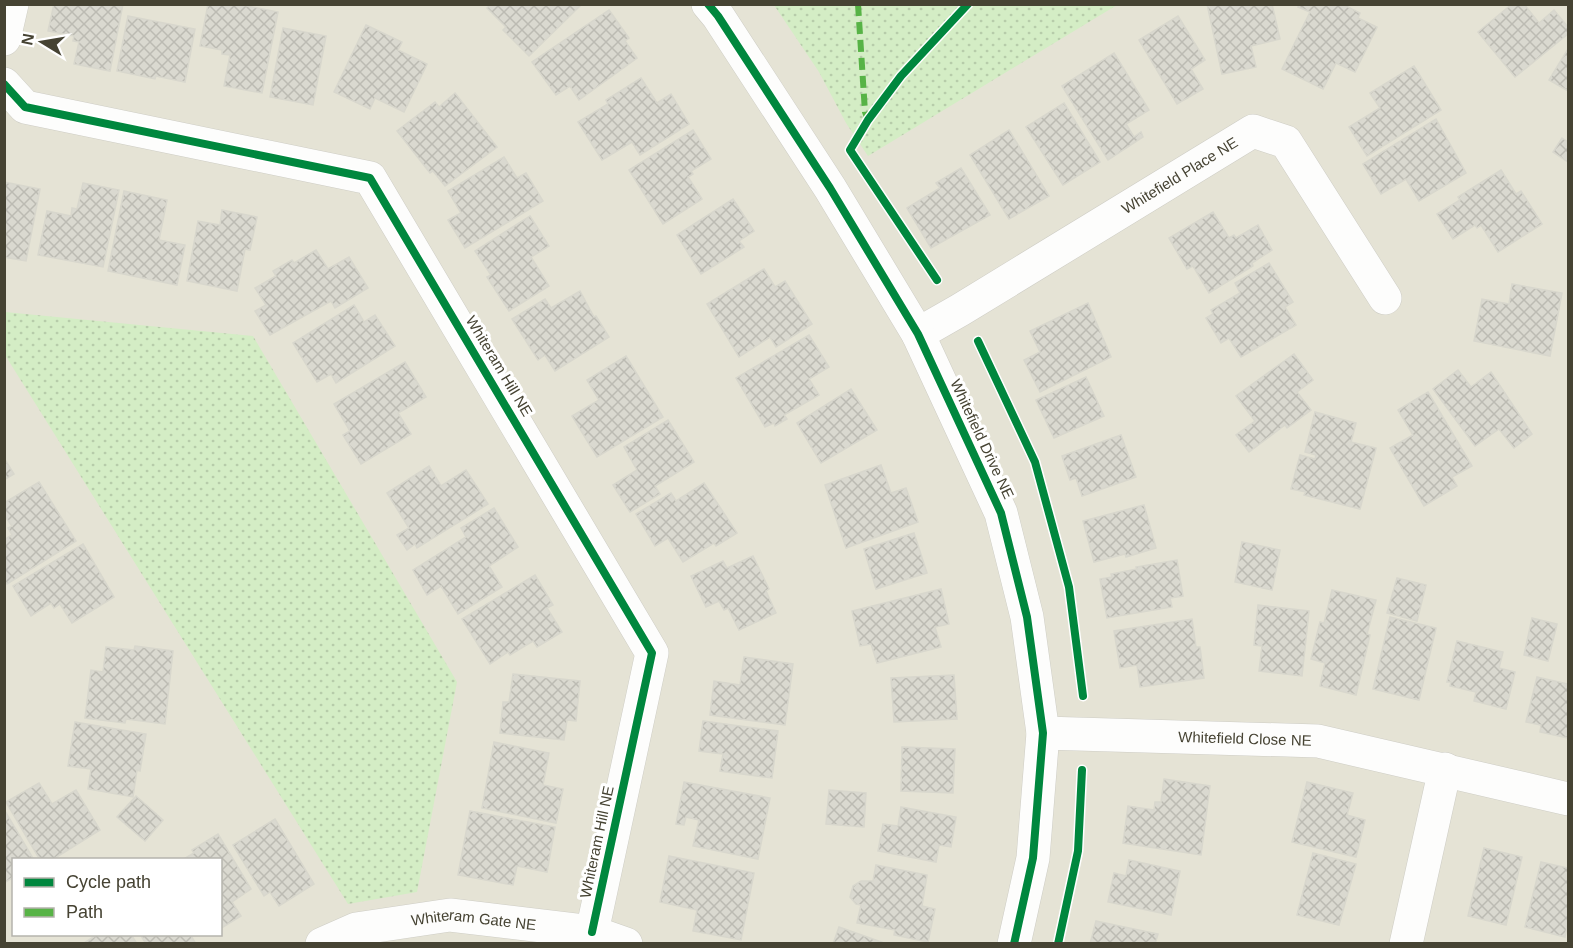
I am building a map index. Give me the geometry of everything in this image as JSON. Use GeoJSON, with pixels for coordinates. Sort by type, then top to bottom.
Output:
{"type":"FeatureCollection","features":[{"type":"Feature","properties":{"kind":"street"},"geometry":{"type":"LineString","coordinates":[[4,39],[12,4]]}},
{"type":"Feature","properties":{"kind":"street","name":"Whitefield Drive NE"},"geometry":{"type":"LineString","coordinates":[[708,4],[830,188],[918,334],[1001,513],[1027,617],[1043,733],[1033,858],[1014,944]]}},
{"type":"Feature","properties":{"kind":"street","name":"Whiteram Hill NE"},"geometry":{"type":"LineString","coordinates":[[4,84],[25,108],[370,178],[652,653],[592,932]]}},
{"type":"Feature","properties":{"kind":"street","name":"Whitefield Place NE"},"geometry":{"type":"LineString","coordinates":[[918,334],[1253,131],[1286,142],[1385,298]]}},
{"type":"Feature","properties":{"kind":"street","name":"Whitefield Close NE"},"geometry":{"type":"LineString","coordinates":[[1043,733],[1318,741],[1569,799]]}},
{"type":"Feature","properties":{"kind":"street"},"geometry":{"type":"LineString","coordinates":[[1406,944],[1444,769]]}},
{"type":"Feature","properties":{"kind":"street","name":"Whiteram Gate NE"},"geometry":{"type":"LineString","coordinates":[[322,944],[356,929],[450,915],[592,932],[626,944]]}},
{"type":"Feature","properties":{"kind":"shaded area"},"geometry":{"type":"Polygon","coordinates":[[[5,5],[1568,5],[1568,943],[5,944],[5,5]]]}},
{"type":"Feature","properties":{"kind":"green space"},"geometry":{"type":"Polygon","coordinates":[[[774,5],[1117,5],[868,156],[846,123],[819,72],[774,5]]]}},
{"type":"Feature","properties":{"kind":"green space"},"geometry":{"type":"Polygon","coordinates":[[[5,312],[253,336],[457,682],[417,892],[348,904],[5,355],[5,312]]]}},
{"type":"Feature","properties":{"kind":"building"},"geometry":{"type":"Polygon","coordinates":[[[54,4],[123,4],[110,71],[74,64],[79,42],[73,41],[74,36],[48,31],[54,4]]]}},
{"type":"Feature","properties":{"kind":"building"},"geometry":{"type":"Polygon","coordinates":[[[208,4],[237,4],[278,12],[262,93],[224,86],[230,55],[222,54],[222,50],[200,46],[208,4]]]}},
{"type":"Feature","properties":{"kind":"building"},"geometry":{"type":"Polygon","coordinates":[[[491,4],[582,4],[529,56],[503,30],[506,27],[487,8],[491,4]]]}},
{"type":"Feature","properties":{"kind":"building"},"geometry":{"type":"Polygon","coordinates":[[[1207,4],[1272,4],[1280,39],[1251,46],[1256,67],[1222,74],[1207,4]]]}},
{"type":"Feature","properties":{"kind":"building"},"geometry":{"type":"Polygon","coordinates":[[[1299,4],[1342,4],[1360,13],[1358,18],[1377,27],[1355,72],[1336,63],[1323,89],[1282,69],[1310,12],[1298,7],[1299,4]]]}},
{"type":"Feature","properties":{"kind":"building"},"geometry":{"type":"Polygon","coordinates":[[[1512,4],[1524,4],[1539,23],[1554,10],[1568,27],[1568,34],[1515,77],[1478,32],[1512,4]]]}},
{"type":"Feature","properties":{"kind":"building"},"geometry":{"type":"Polygon","coordinates":[[[609,10],[629,38],[625,41],[637,58],[579,100],[570,86],[556,95],[532,62],[609,10]]]}},
{"type":"Feature","properties":{"kind":"building"},"geometry":{"type":"Polygon","coordinates":[[[128,16],[195,29],[185,82],[156,76],[155,79],[117,71],[128,16]]]}},
{"type":"Feature","properties":{"kind":"building"},"geometry":{"type":"Polygon","coordinates":[[[1178,16],[1205,60],[1191,69],[1203,89],[1177,104],[1139,40],[1178,16]]]}},
{"type":"Feature","properties":{"kind":"building"},"geometry":{"type":"Polygon","coordinates":[[[366,25],[402,42],[398,50],[427,64],[404,112],[375,98],[370,109],[334,92],[366,25]]]}},
{"type":"Feature","properties":{"kind":"building"},"geometry":{"type":"Polygon","coordinates":[[[283,28],[326,36],[313,105],[270,97],[283,28]]]}},
{"type":"Feature","properties":{"kind":"building"},"geometry":{"type":"Polygon","coordinates":[[[1568,49],[1568,91],[1549,80],[1568,49]]]}},
{"type":"Feature","properties":{"kind":"building"},"geometry":{"type":"Polygon","coordinates":[[[1114,53],[1149,110],[1126,124],[1134,137],[1141,132],[1143,137],[1108,160],[1062,86],[1114,53]]]}},
{"type":"Feature","properties":{"kind":"building"},"geometry":{"type":"Polygon","coordinates":[[[1414,66],[1441,110],[1367,156],[1349,127],[1380,108],[1370,93],[1414,66]]]}},
{"type":"Feature","properties":{"kind":"building"},"geometry":{"type":"Polygon","coordinates":[[[641,78],[657,103],[671,94],[689,124],[640,155],[632,142],[602,160],[578,122],[608,104],[606,100],[641,78]]]}},
{"type":"Feature","properties":{"kind":"building"},"geometry":{"type":"Polygon","coordinates":[[[455,93],[497,147],[445,186],[433,171],[430,173],[397,131],[435,102],[439,107],[455,93]]]}},
{"type":"Feature","properties":{"kind":"building"},"geometry":{"type":"Polygon","coordinates":[[[1064,103],[1100,162],[1063,185],[1026,127],[1064,103]]]}},
{"type":"Feature","properties":{"kind":"building"},"geometry":{"type":"Polygon","coordinates":[[[1436,119],[1466,173],[1419,201],[1406,179],[1381,194],[1363,164],[1436,119]]]}},
{"type":"Feature","properties":{"kind":"building"},"geometry":{"type":"Polygon","coordinates":[[[693,130],[711,159],[691,171],[693,174],[688,177],[702,199],[663,224],[629,170],[693,130]]]}},
{"type":"Feature","properties":{"kind":"building"},"geometry":{"type":"Polygon","coordinates":[[[1009,130],[1049,196],[1009,219],[970,155],[1009,130]]]}},
{"type":"Feature","properties":{"kind":"building"},"geometry":{"type":"Polygon","coordinates":[[[1562,138],[1568,142],[1568,162],[1553,152],[1562,138]]]}},
{"type":"Feature","properties":{"kind":"building"},"geometry":{"type":"Polygon","coordinates":[[[504,157],[517,178],[526,173],[543,201],[465,248],[448,220],[461,213],[448,191],[504,157]]]}},
{"type":"Feature","properties":{"kind":"building"},"geometry":{"type":"Polygon","coordinates":[[[961,168],[990,215],[931,248],[907,208],[940,188],[936,183],[961,168]]]}},
{"type":"Feature","properties":{"kind":"building"},"geometry":{"type":"Polygon","coordinates":[[[1501,170],[1516,194],[1521,191],[1542,224],[1498,252],[1481,225],[1477,228],[1475,225],[1453,239],[1437,214],[1460,200],[1458,197],[1501,170]]]}},
{"type":"Feature","properties":{"kind":"building"},"geometry":{"type":"Polygon","coordinates":[[[4,182],[40,189],[26,261],[4,257],[4,182]]]}},
{"type":"Feature","properties":{"kind":"building"},"geometry":{"type":"Polygon","coordinates":[[[83,183],[119,190],[103,267],[38,255],[47,211],[71,216],[72,208],[77,209],[83,183]]]}},
{"type":"Feature","properties":{"kind":"building"},"geometry":{"type":"Polygon","coordinates":[[[124,191],[167,200],[159,240],[185,245],[177,285],[108,271],[124,191]]]}},
{"type":"Feature","properties":{"kind":"building"},"geometry":{"type":"Polygon","coordinates":[[[733,199],[754,231],[739,241],[744,247],[701,274],[677,235],[733,199]]]}},
{"type":"Feature","properties":{"kind":"building"},"geometry":{"type":"Polygon","coordinates":[[[222,210],[257,217],[250,250],[245,249],[237,291],[187,281],[198,221],[220,225],[222,210]]]}},
{"type":"Feature","properties":{"kind":"building"},"geometry":{"type":"Polygon","coordinates":[[[1213,212],[1229,238],[1234,235],[1236,238],[1258,225],[1272,250],[1252,263],[1253,266],[1209,293],[1193,266],[1187,269],[1169,238],[1213,212]]]}},
{"type":"Feature","properties":{"kind":"building"},"geometry":{"type":"Polygon","coordinates":[[[530,216],[549,246],[531,257],[549,286],[509,311],[487,277],[491,275],[475,251],[530,216]]]}},
{"type":"Feature","properties":{"kind":"building"},"geometry":{"type":"Polygon","coordinates":[[[316,250],[328,269],[349,257],[368,288],[335,308],[331,301],[270,335],[255,311],[266,305],[255,288],[276,276],[273,271],[292,260],[294,263],[316,250]]]}},
{"type":"Feature","properties":{"kind":"building"},"geometry":{"type":"Polygon","coordinates":[[[1269,263],[1293,302],[1285,307],[1296,325],[1241,357],[1229,338],[1221,343],[1206,318],[1213,314],[1211,310],[1240,293],[1235,283],[1269,263]]]}},
{"type":"Feature","properties":{"kind":"building"},"geometry":{"type":"Polygon","coordinates":[[[764,269],[775,287],[785,281],[812,324],[776,347],[770,337],[739,357],[707,304],[764,269]]]}},
{"type":"Feature","properties":{"kind":"building"},"geometry":{"type":"Polygon","coordinates":[[[1512,284],[1562,293],[1550,356],[1474,341],[1482,299],[1509,304],[1512,284]]]}},
{"type":"Feature","properties":{"kind":"building"},"geometry":{"type":"Polygon","coordinates":[[[580,291],[594,317],[596,316],[609,337],[555,371],[545,355],[538,360],[512,319],[545,299],[551,308],[580,291]]]}},
{"type":"Feature","properties":{"kind":"building"},"geometry":{"type":"Polygon","coordinates":[[[1088,303],[1111,357],[1040,392],[1024,360],[1040,352],[1030,331],[1088,303]]]}},
{"type":"Feature","properties":{"kind":"building"},"geometry":{"type":"Polygon","coordinates":[[[354,305],[364,322],[375,315],[395,346],[336,383],[331,374],[317,382],[293,343],[354,305]]]}},
{"type":"Feature","properties":{"kind":"building"},"geometry":{"type":"Polygon","coordinates":[[[809,335],[829,367],[809,379],[819,395],[784,415],[787,419],[775,426],[774,423],[765,427],[736,378],[809,335]]]}},
{"type":"Feature","properties":{"kind":"building"},"geometry":{"type":"Polygon","coordinates":[[[1294,354],[1313,380],[1297,392],[1311,410],[1287,428],[1285,425],[1249,452],[1236,435],[1255,421],[1236,396],[1294,354]]]}},
{"type":"Feature","properties":{"kind":"building"},"geometry":{"type":"Polygon","coordinates":[[[626,356],[663,417],[597,457],[572,416],[599,400],[587,380],[626,356]]]}},
{"type":"Feature","properties":{"kind":"building"},"geometry":{"type":"Polygon","coordinates":[[[405,362],[426,397],[398,413],[411,434],[361,464],[343,435],[350,431],[334,404],[405,362]]]}},
{"type":"Feature","properties":{"kind":"building"},"geometry":{"type":"Polygon","coordinates":[[[1458,370],[1471,387],[1491,372],[1532,434],[1514,448],[1499,429],[1475,446],[1433,389],[1458,370]]]}},
{"type":"Feature","properties":{"kind":"building"},"geometry":{"type":"Polygon","coordinates":[[[1086,377],[1104,416],[1054,438],[1036,400],[1086,377]]]}},
{"type":"Feature","properties":{"kind":"building"},"geometry":{"type":"Polygon","coordinates":[[[851,389],[877,430],[821,463],[797,423],[851,389]]]}},
{"type":"Feature","properties":{"kind":"building"},"geometry":{"type":"Polygon","coordinates":[[[1428,392],[1472,466],[1452,477],[1457,486],[1424,506],[1390,448],[1413,435],[1398,410],[1428,392]]]}},
{"type":"Feature","properties":{"kind":"building"},"geometry":{"type":"Polygon","coordinates":[[[1315,412],[1356,423],[1351,442],[1376,448],[1360,509],[1304,495],[1306,492],[1291,489],[1300,455],[1315,459],[1316,455],[1305,452],[1315,412]]]}},
{"type":"Feature","properties":{"kind":"building"},"geometry":{"type":"Polygon","coordinates":[[[668,420],[694,462],[655,486],[660,494],[630,512],[613,485],[637,470],[624,447],[668,420]]]}},
{"type":"Feature","properties":{"kind":"building"},"geometry":{"type":"Polygon","coordinates":[[[1121,435],[1136,477],[1082,496],[1076,478],[1070,480],[1062,456],[1121,435]]]}},
{"type":"Feature","properties":{"kind":"building"},"geometry":{"type":"Polygon","coordinates":[[[4,458],[14,474],[4,480],[4,458]]]}},
{"type":"Feature","properties":{"kind":"building"},"geometry":{"type":"Polygon","coordinates":[[[881,465],[891,493],[906,488],[918,522],[846,548],[825,485],[881,465]]]}},
{"type":"Feature","properties":{"kind":"building"},"geometry":{"type":"Polygon","coordinates":[[[429,466],[441,486],[466,470],[488,504],[417,548],[415,544],[407,550],[397,535],[409,528],[387,493],[429,466]]]}},
{"type":"Feature","properties":{"kind":"building"},"geometry":{"type":"Polygon","coordinates":[[[39,482],[76,541],[7,584],[4,580],[4,540],[12,535],[8,528],[12,526],[4,515],[4,503],[39,482]]]}},
{"type":"Feature","properties":{"kind":"building"},"geometry":{"type":"Polygon","coordinates":[[[704,483],[737,533],[716,546],[714,543],[683,562],[668,538],[655,546],[636,514],[671,493],[676,501],[704,483]]]}},
{"type":"Feature","properties":{"kind":"building"},"geometry":{"type":"Polygon","coordinates":[[[1144,505],[1156,548],[1126,557],[1125,554],[1094,562],[1083,521],[1144,505]]]}},
{"type":"Feature","properties":{"kind":"building"},"geometry":{"type":"Polygon","coordinates":[[[494,508],[518,547],[489,566],[502,587],[458,614],[441,586],[427,595],[413,570],[466,537],[461,528],[494,508]]]}},
{"type":"Feature","properties":{"kind":"building"},"geometry":{"type":"Polygon","coordinates":[[[914,533],[927,573],[876,589],[864,549],[914,533]]]}},
{"type":"Feature","properties":{"kind":"building"},"geometry":{"type":"Polygon","coordinates":[[[1242,542],[1280,550],[1272,590],[1235,582],[1242,542]]]}},
{"type":"Feature","properties":{"kind":"building"},"geometry":{"type":"Polygon","coordinates":[[[83,544],[114,597],[72,623],[60,604],[54,608],[51,603],[31,616],[13,586],[83,544]]]}},
{"type":"Feature","properties":{"kind":"building"},"geometry":{"type":"Polygon","coordinates":[[[753,556],[769,589],[766,591],[776,613],[739,630],[728,608],[724,610],[719,601],[706,607],[691,576],[723,561],[727,568],[753,556]]]}},
{"type":"Feature","properties":{"kind":"building"},"geometry":{"type":"Polygon","coordinates":[[[1177,560],[1183,596],[1170,598],[1172,607],[1107,618],[1100,579],[1112,577],[1111,574],[1137,569],[1136,567],[1177,560]]]}},
{"type":"Feature","properties":{"kind":"building"},"geometry":{"type":"Polygon","coordinates":[[[535,575],[553,605],[547,608],[562,632],[537,647],[533,641],[510,655],[508,652],[490,664],[462,619],[535,575]]]}},
{"type":"Feature","properties":{"kind":"building"},"geometry":{"type":"Polygon","coordinates":[[[1397,578],[1426,585],[1417,621],[1387,613],[1397,578]]]}},
{"type":"Feature","properties":{"kind":"building"},"geometry":{"type":"Polygon","coordinates":[[[941,589],[949,624],[935,627],[941,647],[877,663],[871,644],[860,646],[852,611],[941,589]]]}},
{"type":"Feature","properties":{"kind":"building"},"geometry":{"type":"Polygon","coordinates":[[[1332,590],[1376,600],[1367,634],[1370,635],[1356,695],[1320,686],[1325,663],[1311,659],[1320,622],[1324,623],[1332,590]]]}},
{"type":"Feature","properties":{"kind":"building"},"geometry":{"type":"Polygon","coordinates":[[[1258,605],[1309,611],[1302,676],[1259,671],[1262,646],[1254,645],[1258,605]]]}},
{"type":"Feature","properties":{"kind":"building"},"geometry":{"type":"Polygon","coordinates":[[[1390,617],[1436,628],[1419,700],[1373,689],[1390,617]]]}},
{"type":"Feature","properties":{"kind":"building"},"geometry":{"type":"Polygon","coordinates":[[[1532,618],[1557,624],[1548,661],[1524,655],[1532,618]]]}},
{"type":"Feature","properties":{"kind":"building"},"geometry":{"type":"Polygon","coordinates":[[[1192,619],[1196,647],[1200,647],[1204,678],[1140,687],[1137,665],[1120,668],[1114,631],[1192,619]]]}},
{"type":"Feature","properties":{"kind":"building"},"geometry":{"type":"Polygon","coordinates":[[[1457,641],[1503,652],[1499,668],[1515,672],[1506,709],[1474,701],[1476,692],[1450,686],[1451,682],[1447,682],[1457,641]]]}},
{"type":"Feature","properties":{"kind":"building"},"geometry":{"type":"Polygon","coordinates":[[[135,646],[173,651],[165,724],[126,719],[125,723],[85,718],[91,670],[103,672],[106,647],[134,650],[135,646]]]}},
{"type":"Feature","properties":{"kind":"building"},"geometry":{"type":"Polygon","coordinates":[[[744,657],[793,664],[785,725],[710,715],[714,681],[740,685],[744,657]]]}},
{"type":"Feature","properties":{"kind":"building"},"geometry":{"type":"Polygon","coordinates":[[[513,674],[580,681],[576,721],[567,720],[564,740],[500,733],[503,702],[509,702],[513,674]]]}},
{"type":"Feature","properties":{"kind":"building"},"geometry":{"type":"Polygon","coordinates":[[[954,675],[957,719],[894,722],[891,678],[954,675]]]}},
{"type":"Feature","properties":{"kind":"building"},"geometry":{"type":"Polygon","coordinates":[[[1537,677],[1568,684],[1568,738],[1540,732],[1541,725],[1526,722],[1537,677]]]}},
{"type":"Feature","properties":{"kind":"building"},"geometry":{"type":"Polygon","coordinates":[[[703,721],[778,731],[772,778],[720,771],[723,754],[699,751],[703,721]]]}},
{"type":"Feature","properties":{"kind":"building"},"geometry":{"type":"Polygon","coordinates":[[[75,722],[146,734],[133,797],[88,789],[91,769],[68,766],[75,722]]]}},
{"type":"Feature","properties":{"kind":"building"},"geometry":{"type":"Polygon","coordinates":[[[494,742],[549,753],[543,785],[563,789],[556,823],[482,808],[494,742]]]}},
{"type":"Feature","properties":{"kind":"building"},"geometry":{"type":"Polygon","coordinates":[[[902,747],[955,749],[953,793],[901,791],[902,747]]]}},
{"type":"Feature","properties":{"kind":"building"},"geometry":{"type":"Polygon","coordinates":[[[1164,779],[1210,786],[1201,855],[1123,843],[1128,806],[1154,810],[1155,802],[1161,802],[1164,779]]]}},
{"type":"Feature","properties":{"kind":"building"},"geometry":{"type":"Polygon","coordinates":[[[684,782],[770,798],[758,859],[693,846],[699,820],[686,817],[684,825],[676,824],[684,782]]]}},
{"type":"Feature","properties":{"kind":"building"},"geometry":{"type":"Polygon","coordinates":[[[1307,782],[1353,793],[1347,815],[1365,820],[1356,857],[1292,842],[1307,782]]]}},
{"type":"Feature","properties":{"kind":"building"},"geometry":{"type":"Polygon","coordinates":[[[39,783],[52,804],[76,790],[100,830],[55,858],[39,858],[6,802],[39,783]]]}},
{"type":"Feature","properties":{"kind":"building"},"geometry":{"type":"Polygon","coordinates":[[[829,790],[866,793],[864,827],[826,824],[829,790]]]}},
{"type":"Feature","properties":{"kind":"building"},"geometry":{"type":"Polygon","coordinates":[[[136,796],[163,820],[145,841],[117,817],[136,796]]]}},
{"type":"Feature","properties":{"kind":"building"},"geometry":{"type":"Polygon","coordinates":[[[901,807],[956,817],[951,847],[939,845],[936,862],[878,851],[883,824],[898,826],[901,807]]]}},
{"type":"Feature","properties":{"kind":"building"},"geometry":{"type":"Polygon","coordinates":[[[5,811],[33,858],[12,858],[12,878],[4,883],[5,811]]]}},
{"type":"Feature","properties":{"kind":"building"},"geometry":{"type":"Polygon","coordinates":[[[470,811],[555,827],[547,872],[517,866],[513,885],[458,875],[470,811]]]}},
{"type":"Feature","properties":{"kind":"building"},"geometry":{"type":"Polygon","coordinates":[[[275,819],[314,884],[279,906],[270,892],[264,896],[233,845],[275,819]]]}},
{"type":"Feature","properties":{"kind":"building"},"geometry":{"type":"Polygon","coordinates":[[[218,834],[251,889],[232,902],[241,916],[222,928],[222,858],[185,858],[194,853],[192,850],[218,834]]]}},
{"type":"Feature","properties":{"kind":"building"},"geometry":{"type":"Polygon","coordinates":[[[1484,848],[1522,857],[1506,925],[1468,916],[1484,848]]]}},
{"type":"Feature","properties":{"kind":"building"},"geometry":{"type":"Polygon","coordinates":[[[1313,853],[1356,864],[1339,925],[1297,915],[1313,853]]]}},
{"type":"Feature","properties":{"kind":"building"},"geometry":{"type":"Polygon","coordinates":[[[669,856],[754,873],[741,940],[693,931],[697,910],[660,902],[669,856]]]}},
{"type":"Feature","properties":{"kind":"building"},"geometry":{"type":"Polygon","coordinates":[[[1129,860],[1180,871],[1171,915],[1108,902],[1114,873],[1126,876],[1129,860]]]}},
{"type":"Feature","properties":{"kind":"building"},"geometry":{"type":"Polygon","coordinates":[[[1541,862],[1568,868],[1568,922],[1565,937],[1525,927],[1541,862]]]}},
{"type":"Feature","properties":{"kind":"building"},"geometry":{"type":"Polygon","coordinates":[[[876,865],[927,875],[922,906],[935,909],[928,942],[894,935],[895,930],[857,923],[861,905],[856,904],[850,897],[853,886],[861,881],[873,881],[876,865]]]}},
{"type":"Feature","properties":{"kind":"building"},"geometry":{"type":"Polygon","coordinates":[[[1096,921],[1158,934],[1155,944],[1090,944],[1096,921]]]}},
{"type":"Feature","properties":{"kind":"building"},"geometry":{"type":"Polygon","coordinates":[[[839,927],[887,944],[833,944],[839,927]]]}},
{"type":"Feature","properties":{"kind":"building"},"geometry":{"type":"Polygon","coordinates":[[[95,936],[132,936],[137,944],[84,943],[95,936]]]}},
{"type":"Feature","properties":{"kind":"building"},"geometry":{"type":"Polygon","coordinates":[[[141,936],[191,936],[196,944],[146,944],[141,936]]]}},
{"type":"Feature","properties":{"kind":"marked path"},"geometry":{"type":"LineString","coordinates":[[858,4],[865,112],[868,120]]}},
{"type":"Feature","properties":{"kind":"cycle path"},"geometry":{"type":"LineString","coordinates":[[708,4],[830,188],[918,334],[1001,513],[1027,617],[1043,733],[1033,858],[1014,944]]}},
{"type":"Feature","properties":{"kind":"cycle path"},"geometry":{"type":"LineString","coordinates":[[937,280],[850,150],[868,120],[901,76],[968,4]]}},
{"type":"Feature","properties":{"kind":"cycle path"},"geometry":{"type":"LineString","coordinates":[[4,84],[25,107],[370,178],[652,653],[592,932]]}},
{"type":"Feature","properties":{"kind":"cycle path"},"geometry":{"type":"LineString","coordinates":[[978,341],[1035,462],[1069,587],[1083,696]]}},
{"type":"Feature","properties":{"kind":"cycle path"},"geometry":{"type":"LineString","coordinates":[[1058,944],[1078,851],[1082,770]]}}]}
